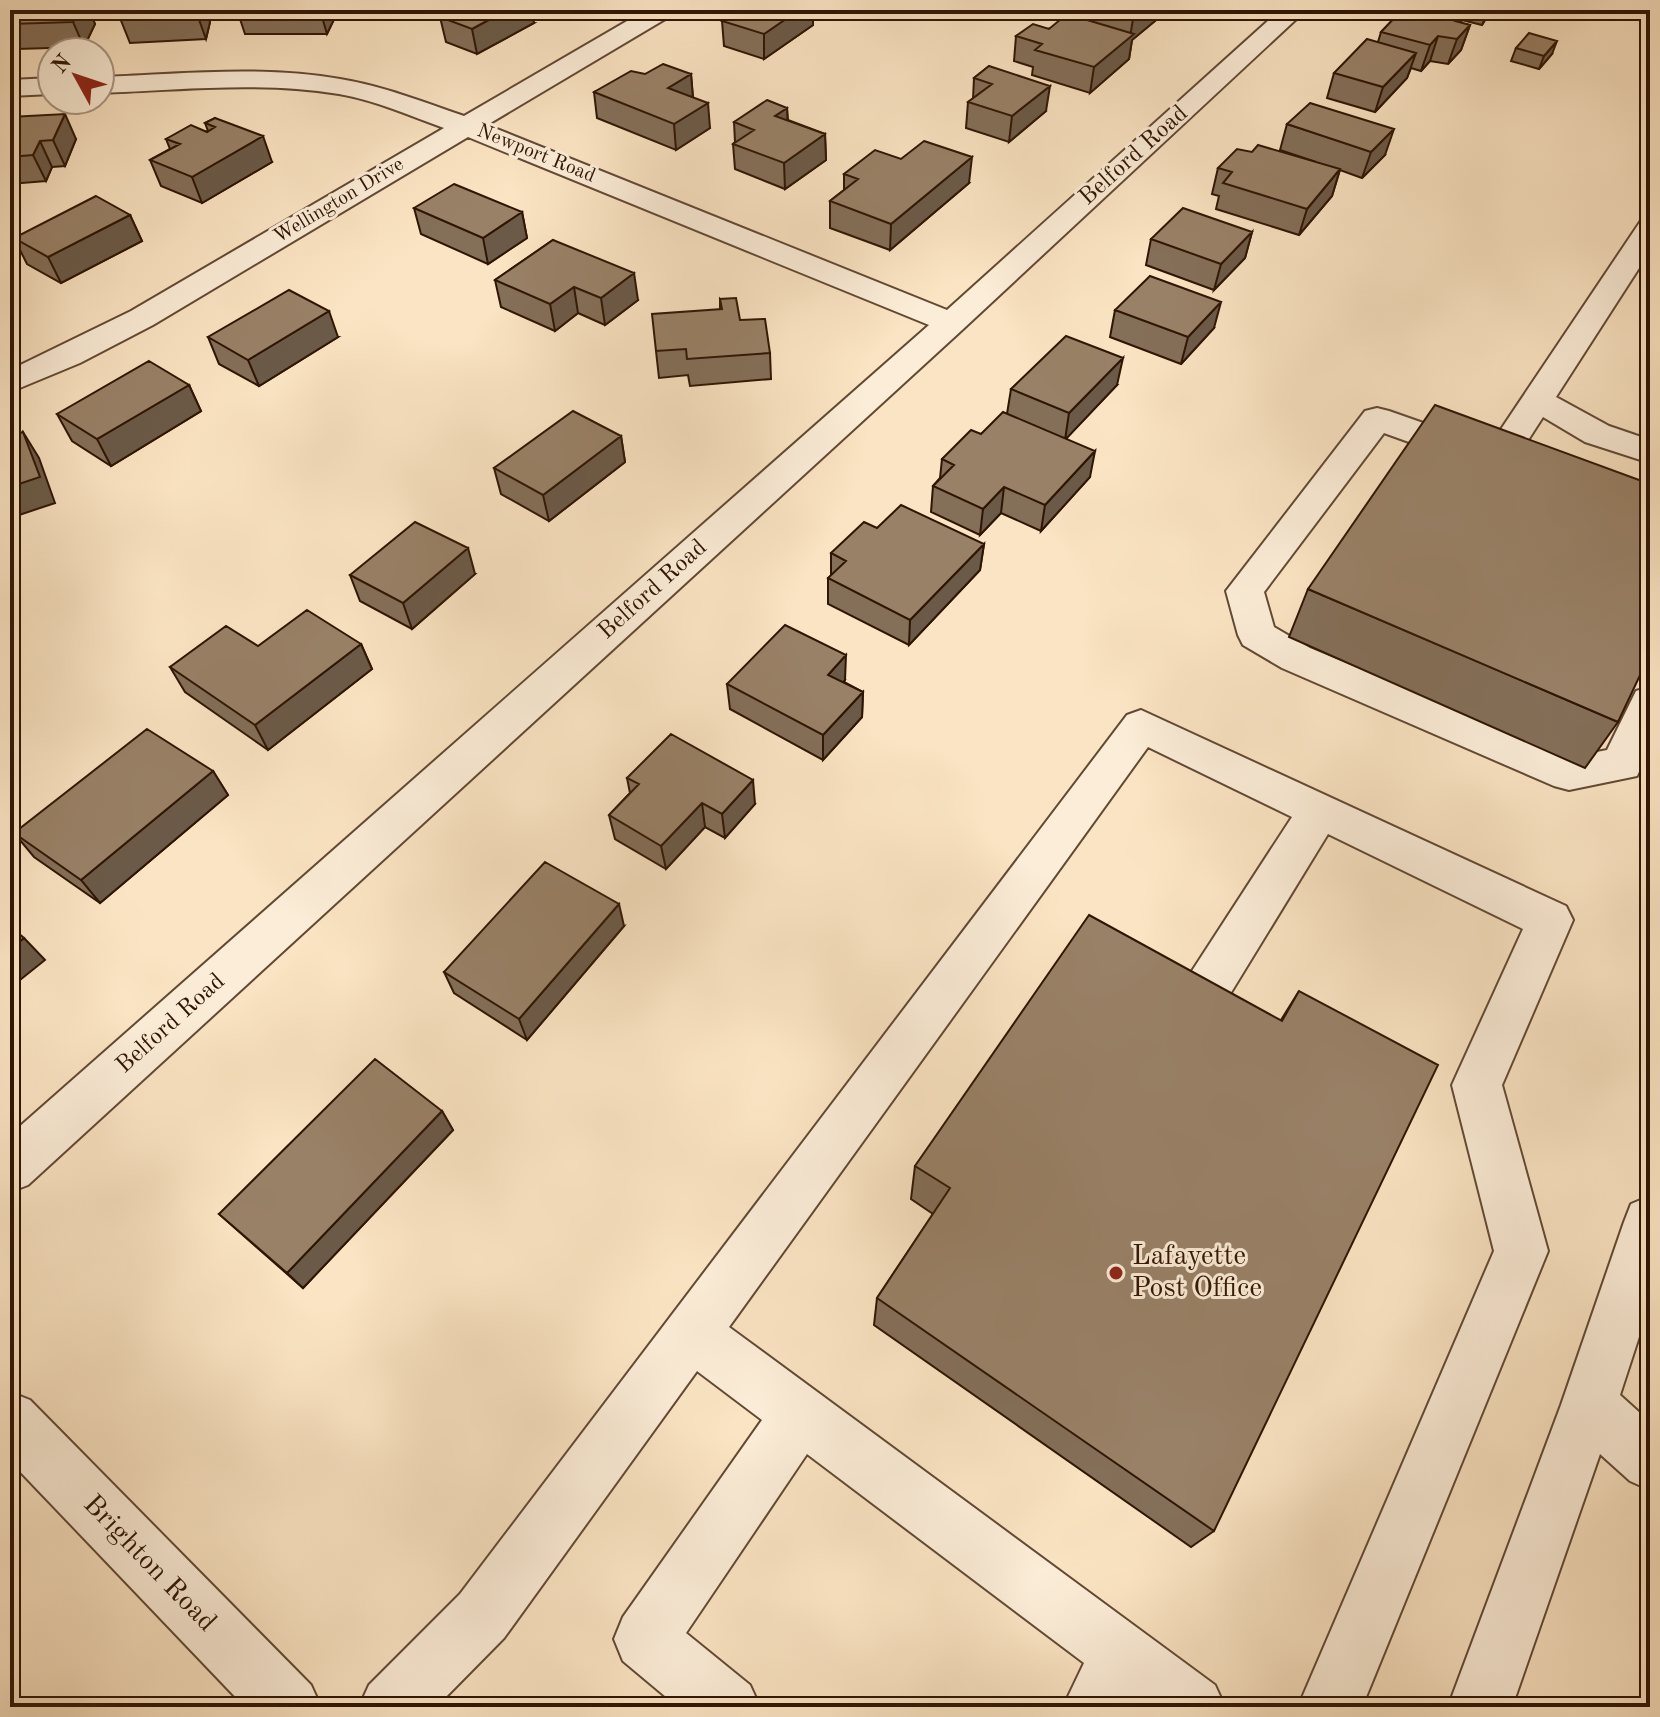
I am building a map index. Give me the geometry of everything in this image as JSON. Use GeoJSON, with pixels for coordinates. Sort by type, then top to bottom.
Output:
{"type":"FeatureCollection","features":[{"type":"Feature","properties":{"kind":"street","name":"Wellington Drive"},"geometry":{"type":"LineString","coordinates":[[10,382],[142,318],[663,10]]}},
{"type":"Feature","properties":{"kind":"street","name":"Belford Road"},"geometry":{"type":"LineString","coordinates":[[10,1168],[951,323],[1294,10]]}},
{"type":"Feature","properties":{"kind":"street","name":"Newport Road"},"geometry":{"type":"LineString","coordinates":[[116,84],[252,79],[297,81],[377,95],[465,126],[951,323]]}},
{"type":"Feature","properties":{"kind":"street"},"geometry":{"type":"LineString","coordinates":[[10,88],[36,87]]}},
{"type":"Feature","properties":{"kind":"street"},"geometry":{"type":"LineString","coordinates":[[1650,228],[1537,400],[1511,467],[1377,419],[1245,591],[1257,635],[1296,658],[1569,774],[1622,764],[1650,702]]}},
{"type":"Feature","properties":{"kind":"street"},"geometry":{"type":"LineString","coordinates":[[1537,400],[1597,434],[1650,452]]}},
{"type":"Feature","properties":{"kind":"street"},"geometry":{"type":"LineString","coordinates":[[391,1707],[482,1616],[1141,726],[1550,920],[1477,1085],[1521,1251],[1330,1707]]}},
{"type":"Feature","properties":{"kind":"street"},"geometry":{"type":"LineString","coordinates":[[1207,989],[1320,810]]}},
{"type":"Feature","properties":{"kind":"street"},"geometry":{"type":"LineString","coordinates":[[1480,1707],[1648,1233]]}},
{"type":"Feature","properties":{"kind":"street"},"geometry":{"type":"LineString","coordinates":[[691,1333],[1193,1707]]}},
{"type":"Feature","properties":{"kind":"street"},"geometry":{"type":"LineString","coordinates":[[1589,1405],[1650,1461]]}},
{"type":"Feature","properties":{"kind":"street"},"geometry":{"type":"LineString","coordinates":[[728,1707],[645,1639],[799,1416]]}},
{"type":"Feature","properties":{"kind":"street","name":"Brighton Road"},"geometry":{"type":"LineString","coordinates":[[10,1420],[289,1707]]}},
{"type":"Feature","properties":{"kind":"street"},"geometry":{"type":"LineString","coordinates":[[1095,1707],[1122,1653]]}},
{"type":"Feature","properties":{"kind":"building"},"geometry":{"type":"Polygon","coordinates":[[[10,10],[79,10],[73,22],[10,24],[10,10]]]}},
{"type":"Feature","properties":{"kind":"building"},"geometry":{"type":"Polygon","coordinates":[[[123,10],[198,10],[197,14],[120,18],[123,10]]]}},
{"type":"Feature","properties":{"kind":"building"},"geometry":{"type":"Polygon","coordinates":[[[454,10],[507,10],[472,29],[440,17],[454,10]]]}},
{"type":"Feature","properties":{"kind":"building"},"geometry":{"type":"Polygon","coordinates":[[[739,10],[799,10],[764,34],[722,21],[739,10]]]}},
{"type":"Feature","properties":{"kind":"building"},"geometry":{"type":"Polygon","coordinates":[[[1103,10],[1143,10],[1133,19],[1103,10]]]}},
{"type":"Feature","properties":{"kind":"building"},"geometry":{"type":"Polygon","coordinates":[[[1402,10],[1465,10],[1455,21],[1470,25],[1457,39],[1438,36],[1430,45],[1381,32],[1402,10]]]}},
{"type":"Feature","properties":{"kind":"building"},"geometry":{"type":"Polygon","coordinates":[[[1067,14],[1134,34],[1094,67],[1035,50],[1042,44],[1016,36],[1033,24],[1049,29],[1067,14]]]}},
{"type":"Feature","properties":{"kind":"building"},"geometry":{"type":"Polygon","coordinates":[[[1529,33],[1557,41],[1544,56],[1516,48],[1529,33]]]}},
{"type":"Feature","properties":{"kind":"building"},"geometry":{"type":"Polygon","coordinates":[[[1367,39],[1416,53],[1383,87],[1334,73],[1367,39]]]}},
{"type":"Feature","properties":{"kind":"building"},"geometry":{"type":"Polygon","coordinates":[[[663,64],[691,74],[668,88],[708,103],[674,124],[594,92],[631,71],[645,74],[663,64]]]}},
{"type":"Feature","properties":{"kind":"building"},"geometry":{"type":"Polygon","coordinates":[[[989,66],[1050,86],[1012,116],[968,102],[992,84],[974,78],[989,66]]]}},
{"type":"Feature","properties":{"kind":"building"},"geometry":{"type":"Polygon","coordinates":[[[767,100],[787,108],[775,116],[825,134],[784,163],[733,144],[754,130],[734,122],[767,100]]]}},
{"type":"Feature","properties":{"kind":"building"},"geometry":{"type":"Polygon","coordinates":[[[1310,103],[1394,129],[1371,152],[1287,124],[1310,103]]]}},
{"type":"Feature","properties":{"kind":"building"},"geometry":{"type":"Polygon","coordinates":[[[64,116],[53,140],[40,141],[33,155],[10,157],[10,117],[64,116]]]}},
{"type":"Feature","properties":{"kind":"building"},"geometry":{"type":"Polygon","coordinates":[[[215,118],[263,136],[192,177],[150,160],[180,144],[166,139],[191,125],[207,132],[215,127],[205,123],[215,118]]]}},
{"type":"Feature","properties":{"kind":"building"},"geometry":{"type":"Polygon","coordinates":[[[924,141],[972,157],[891,224],[830,201],[858,179],[844,174],[875,150],[901,159],[924,141]]]}},
{"type":"Feature","properties":{"kind":"building"},"geometry":{"type":"Polygon","coordinates":[[[1258,145],[1340,169],[1307,209],[1223,183],[1232,172],[1218,168],[1237,149],[1252,152],[1258,145]]]}},
{"type":"Feature","properties":{"kind":"building"},"geometry":{"type":"Polygon","coordinates":[[[454,184],[522,212],[483,238],[414,208],[454,184]]]}},
{"type":"Feature","properties":{"kind":"building"},"geometry":{"type":"Polygon","coordinates":[[[96,196],[130,215],[48,257],[14,238],[96,196]]]}},
{"type":"Feature","properties":{"kind":"building"},"geometry":{"type":"Polygon","coordinates":[[[1183,208],[1252,232],[1221,264],[1151,239],[1183,208]]]}},
{"type":"Feature","properties":{"kind":"building"},"geometry":{"type":"Polygon","coordinates":[[[553,240],[634,273],[601,298],[574,287],[550,304],[495,280],[553,240]]]}},
{"type":"Feature","properties":{"kind":"building"},"geometry":{"type":"Polygon","coordinates":[[[1150,276],[1221,302],[1188,337],[1115,310],[1150,276]]]}},
{"type":"Feature","properties":{"kind":"building"},"geometry":{"type":"Polygon","coordinates":[[[289,290],[329,311],[248,360],[208,337],[289,290]]]}},
{"type":"Feature","properties":{"kind":"building"},"geometry":{"type":"Polygon","coordinates":[[[736,298],[740,320],[765,319],[770,353],[687,359],[686,349],[656,351],[652,314],[722,309],[720,299],[736,298]]]}},
{"type":"Feature","properties":{"kind":"building"},"geometry":{"type":"Polygon","coordinates":[[[1066,336],[1123,358],[1069,413],[1011,389],[1066,336]]]}},
{"type":"Feature","properties":{"kind":"building"},"geometry":{"type":"Polygon","coordinates":[[[149,361],[189,385],[97,439],[57,414],[149,361]]]}},
{"type":"Feature","properties":{"kind":"building"},"geometry":{"type":"Polygon","coordinates":[[[1435,405],[1650,484],[1650,654],[1618,722],[1308,589],[1435,405]]]}},
{"type":"Feature","properties":{"kind":"building"},"geometry":{"type":"Polygon","coordinates":[[[573,411],[621,436],[543,495],[494,468],[573,411]]]}},
{"type":"Feature","properties":{"kind":"building"},"geometry":{"type":"Polygon","coordinates":[[[1003,412],[1095,451],[1045,505],[1004,487],[983,509],[933,486],[954,465],[942,459],[971,430],[981,434],[1003,412]]]}},
{"type":"Feature","properties":{"kind":"building"},"geometry":{"type":"Polygon","coordinates":[[[23,432],[40,477],[10,487],[10,436],[23,432]]]}},
{"type":"Feature","properties":{"kind":"building"},"geometry":{"type":"Polygon","coordinates":[[[901,505],[984,544],[910,620],[828,578],[846,561],[831,553],[864,522],[877,528],[901,505]]]}},
{"type":"Feature","properties":{"kind":"building"},"geometry":{"type":"Polygon","coordinates":[[[415,522],[468,548],[403,603],[350,575],[415,522]]]}},
{"type":"Feature","properties":{"kind":"building"},"geometry":{"type":"Polygon","coordinates":[[[307,610],[361,644],[255,725],[170,667],[226,626],[258,646],[307,610]]]}},
{"type":"Feature","properties":{"kind":"building"},"geometry":{"type":"Polygon","coordinates":[[[785,625],[846,655],[828,675],[863,692],[823,735],[727,684],[785,625]]]}},
{"type":"Feature","properties":{"kind":"building"},"geometry":{"type":"Polygon","coordinates":[[[147,729],[213,771],[81,880],[14,833],[147,729]]]}},
{"type":"Feature","properties":{"kind":"building"},"geometry":{"type":"Polygon","coordinates":[[[671,734],[753,780],[722,814],[702,803],[661,846],[609,815],[639,784],[627,778],[671,734]]]}},
{"type":"Feature","properties":{"kind":"building"},"geometry":{"type":"Polygon","coordinates":[[[545,862],[619,904],[519,1019],[444,972],[545,862]]]}},
{"type":"Feature","properties":{"kind":"building","name":"Lafayette Post Office"},"geometry":{"type":"Polygon","coordinates":[[[1089,915],[1282,1021],[1299,991],[1438,1065],[1214,1531],[877,1298],[950,1188],[915,1166],[1089,915]]]}},
{"type":"Feature","properties":{"kind":"building"},"geometry":{"type":"Polygon","coordinates":[[[10,926],[24,938],[10,949],[10,926]]]}},
{"type":"Feature","properties":{"kind":"building"},"geometry":{"type":"Polygon","coordinates":[[[375,1059],[442,1111],[287,1273],[219,1214],[375,1059]]]}},
{"type":"Feature","properties":{"kind":"place","name":"Lafayette Post Office"},"geometry":{"type":"Point","coordinates":[1116,1273]}}]}
